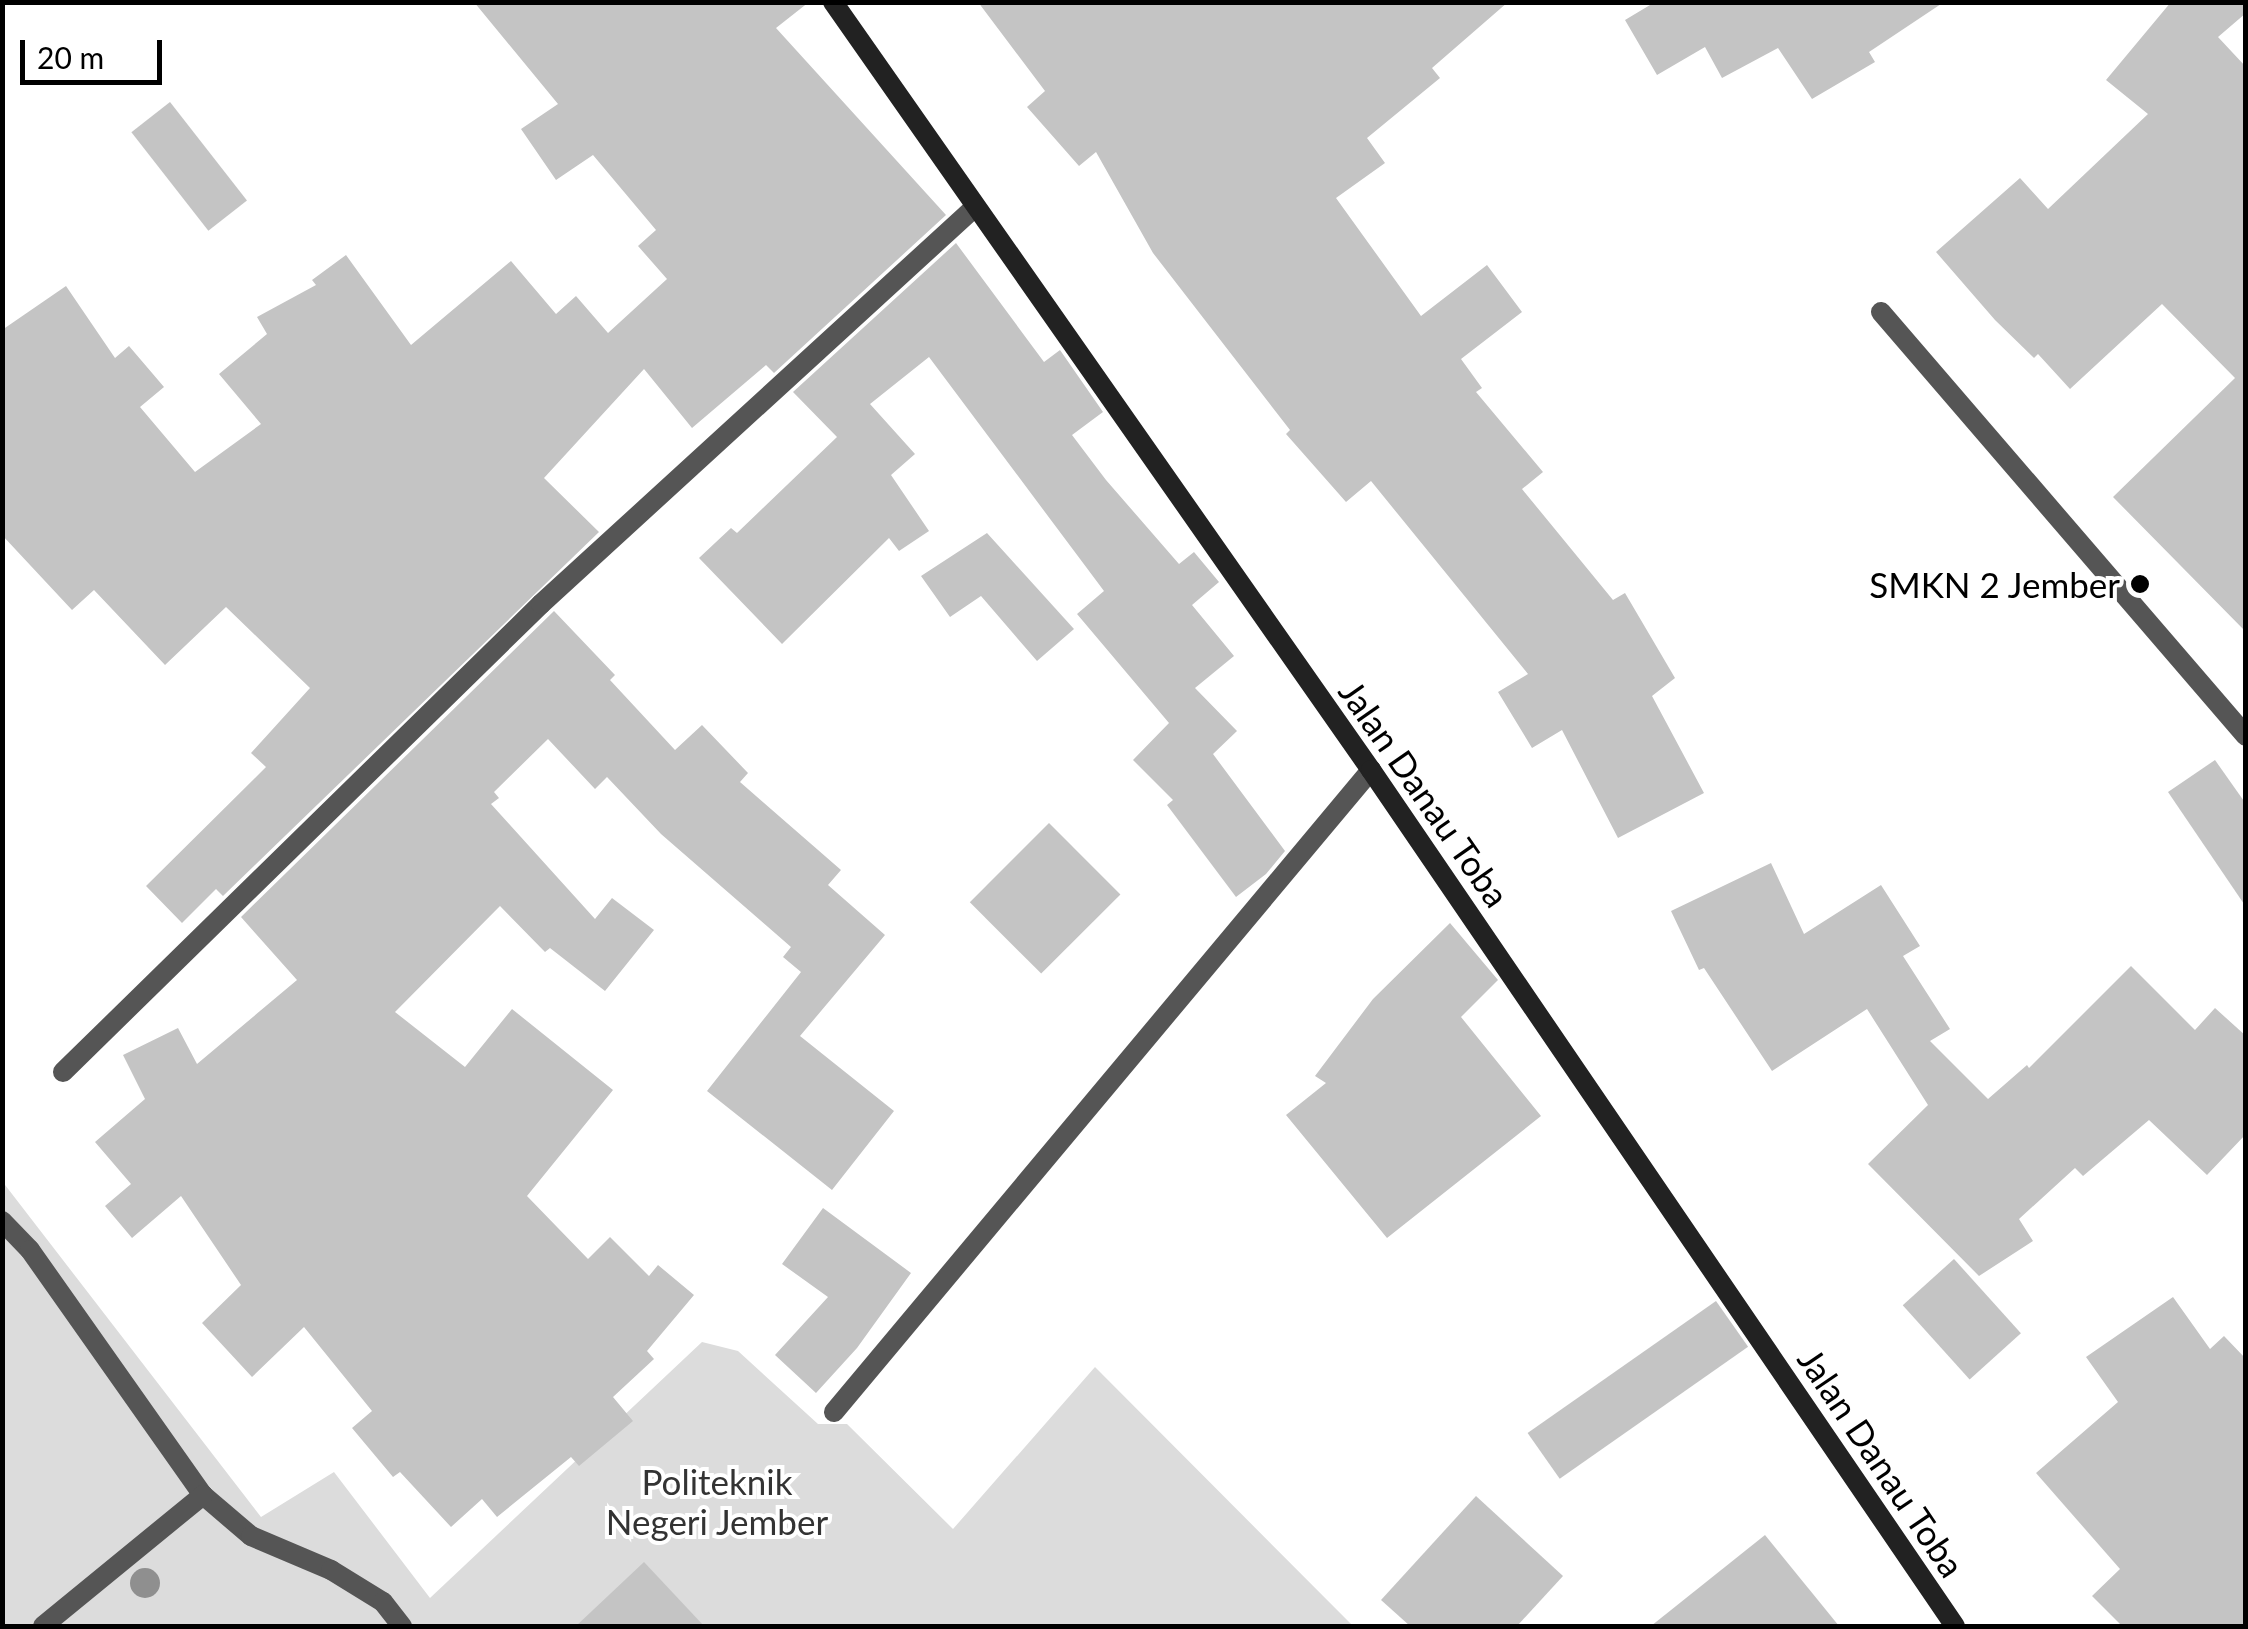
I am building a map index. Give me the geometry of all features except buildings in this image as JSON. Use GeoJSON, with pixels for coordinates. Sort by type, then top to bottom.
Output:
{"type":"FeatureCollection","features":[{"type":"Feature","properties":{"kind":"main road","name":"Jalan Danau Toba"},"geometry":{"type":"LineString","coordinates":[[833,2],[1371,770],[1954,1626]]}},
{"type":"Feature","properties":{"kind":"street"},"geometry":{"type":"LineString","coordinates":[[62,1072],[541,604],[975,207]]}},
{"type":"Feature","properties":{"kind":"street"},"geometry":{"type":"LineString","coordinates":[[1881,312],[2246,736]]}},
{"type":"Feature","properties":{"kind":"street"},"geometry":{"type":"LineString","coordinates":[[834,1412],[1371,770]]}},
{"type":"Feature","properties":{"kind":"street"},"geometry":{"type":"LineString","coordinates":[[2,1221],[30,1250],[204,1495],[251,1536],[331,1570],[383,1602],[402,1626]]}},
{"type":"Feature","properties":{"kind":"street"},"geometry":{"type":"LineString","coordinates":[[42,1626],[204,1495]]}},
{"type":"Feature","properties":{"kind":"green space","name":"Politeknik Negeri Jember"},"geometry":{"type":"Polygon","coordinates":[[[2,1181],[261,1517],[334,1472],[430,1598],[702,1342],[738,1351],[818,1424],[847,1424],[953,1529],[1095,1367],[1353,1626],[3,1626],[2,1181]]]}},
{"type":"Feature","properties":{"kind":"place","name":"SMKN 2 Jember"},"geometry":{"type":"Point","coordinates":[2140,584]}}]}
